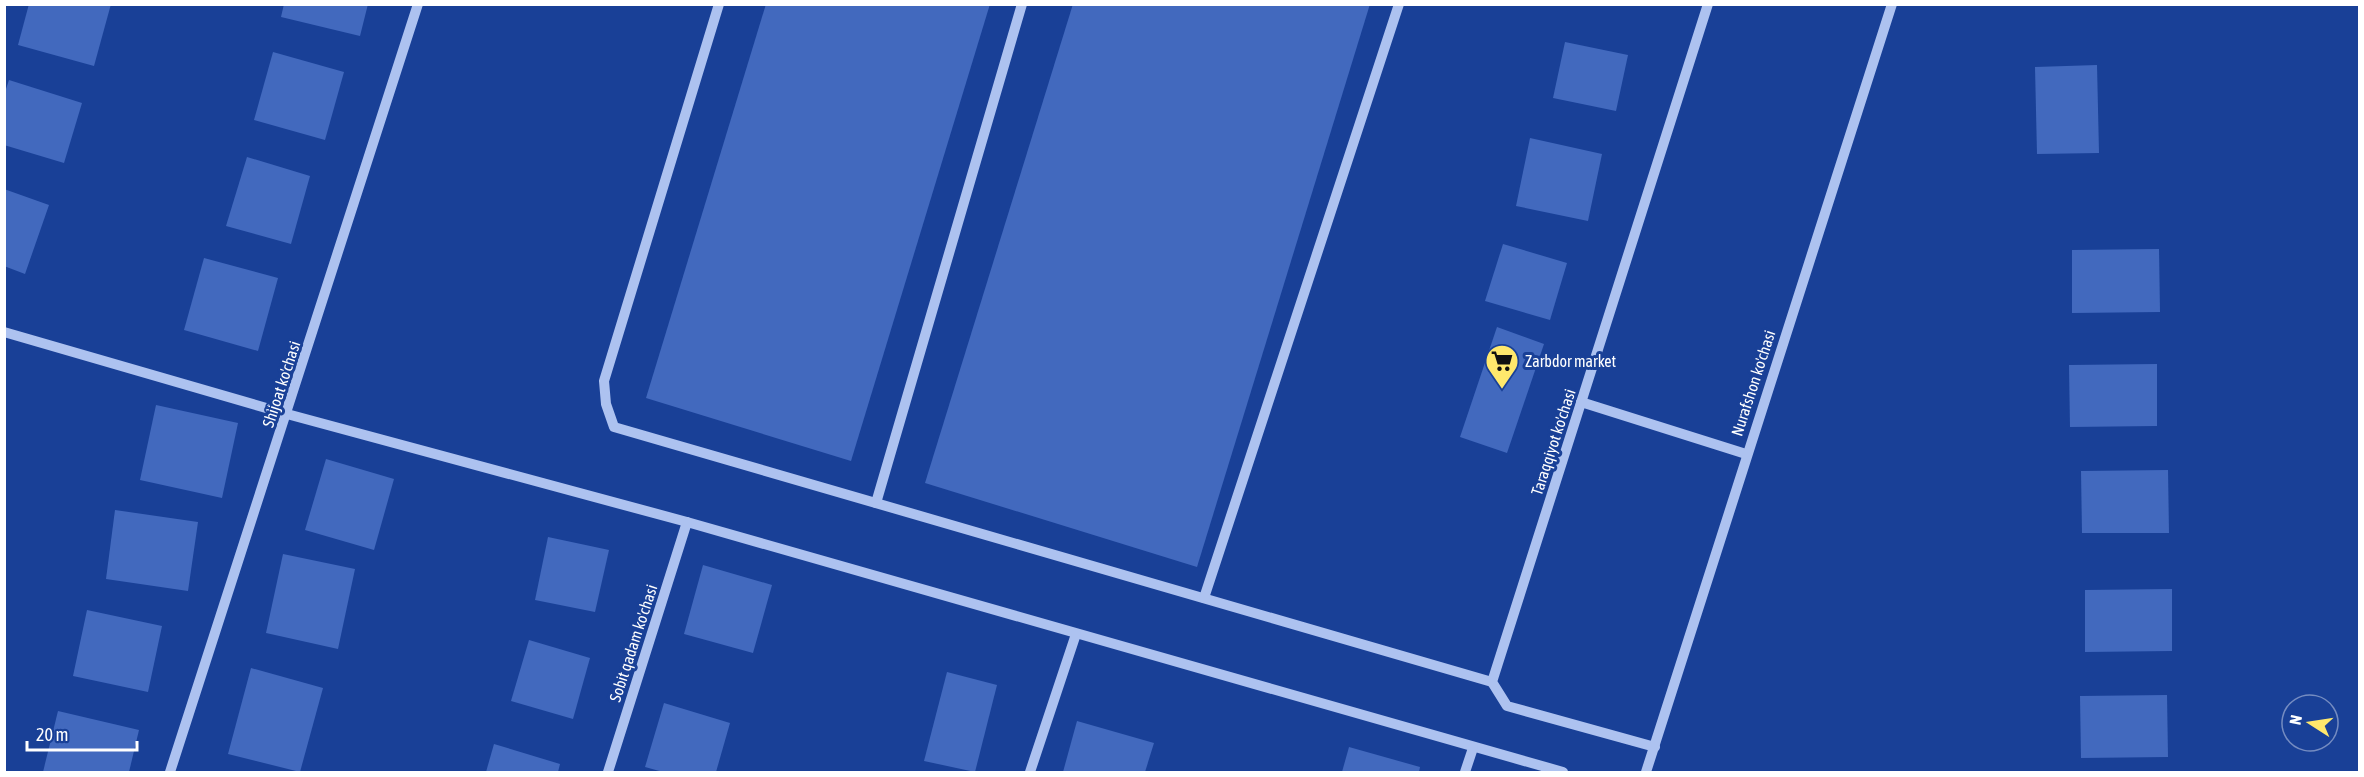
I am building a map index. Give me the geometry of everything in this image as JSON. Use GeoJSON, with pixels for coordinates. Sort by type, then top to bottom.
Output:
{"type":"FeatureCollection","features":[{"type":"Feature","properties":{"kind":"street","name":"Shijoat ko'chasi"},"geometry":{"type":"LineString","coordinates":[[170,772],[418,4]]}},
{"type":"Feature","properties":{"kind":"street"},"geometry":{"type":"LineString","coordinates":[[719,4],[604,381],[606,404],[614,427],[1492,682],[1508,706],[1655,747]]}},
{"type":"Feature","properties":{"kind":"street"},"geometry":{"type":"LineString","coordinates":[[876,503],[1022,4]]}},
{"type":"Feature","properties":{"kind":"street"},"geometry":{"type":"LineString","coordinates":[[1204,598],[1399,4]]}},
{"type":"Feature","properties":{"kind":"street","name":"Taraqqiyot ko'chasi"},"geometry":{"type":"LineString","coordinates":[[1492,682],[1708,4]]}},
{"type":"Feature","properties":{"kind":"street","name":"Nurafshon ko'chasi"},"geometry":{"type":"LineString","coordinates":[[1646,772],[1892,4]]}},
{"type":"Feature","properties":{"kind":"street"},"geometry":{"type":"LineString","coordinates":[[4,332],[287,414],[687,522],[1563,772]]}},
{"type":"Feature","properties":{"kind":"street"},"geometry":{"type":"LineString","coordinates":[[1581,402],[1746,454]]}},
{"type":"Feature","properties":{"kind":"street","name":"Sobit qadam ko'chasi"},"geometry":{"type":"LineString","coordinates":[[608,772],[687,522]]}},
{"type":"Feature","properties":{"kind":"street"},"geometry":{"type":"LineString","coordinates":[[1030,772],[1076,634]]}},
{"type":"Feature","properties":{"kind":"street"},"geometry":{"type":"LineString","coordinates":[[1465,772],[1473,748]]}},
{"type":"Feature","properties":{"kind":"building"},"geometry":{"type":"Polygon","coordinates":[[[29,4],[111,4],[94,66],[18,45],[29,4]]]}},
{"type":"Feature","properties":{"kind":"building"},"geometry":{"type":"Polygon","coordinates":[[[284,4],[368,4],[360,36],[281,17],[284,4]]]}},
{"type":"Feature","properties":{"kind":"building"},"geometry":{"type":"Polygon","coordinates":[[[766,4],[990,4],[851,461],[646,398],[766,4]]]}},
{"type":"Feature","properties":{"kind":"building"},"geometry":{"type":"Polygon","coordinates":[[[1073,4],[1370,4],[1197,567],[925,483],[1073,4]]]}},
{"type":"Feature","properties":{"kind":"building"},"geometry":{"type":"Polygon","coordinates":[[[1565,42],[1628,55],[1616,111],[1553,98],[1565,42]]]}},
{"type":"Feature","properties":{"kind":"building"},"geometry":{"type":"Polygon","coordinates":[[[273,52],[344,72],[325,140],[254,120],[273,52]]]}},
{"type":"Feature","properties":{"kind":"building"},"geometry":{"type":"Polygon","coordinates":[[[2097,65],[2099,153],[2037,154],[2035,67],[2097,65]]]}},
{"type":"Feature","properties":{"kind":"building"},"geometry":{"type":"Polygon","coordinates":[[[9,80],[82,103],[64,163],[4,145],[4,95],[9,80]]]}},
{"type":"Feature","properties":{"kind":"building"},"geometry":{"type":"Polygon","coordinates":[[[1530,138],[1602,154],[1588,221],[1516,206],[1530,138]]]}},
{"type":"Feature","properties":{"kind":"building"},"geometry":{"type":"Polygon","coordinates":[[[247,157],[310,176],[291,244],[226,226],[247,157]]]}},
{"type":"Feature","properties":{"kind":"building"},"geometry":{"type":"Polygon","coordinates":[[[4,189],[49,205],[25,274],[4,266],[4,189]]]}},
{"type":"Feature","properties":{"kind":"building"},"geometry":{"type":"Polygon","coordinates":[[[1503,244],[1567,263],[1550,320],[1485,301],[1503,244]]]}},
{"type":"Feature","properties":{"kind":"building"},"geometry":{"type":"Polygon","coordinates":[[[2159,249],[2160,312],[2072,313],[2072,250],[2159,249]]]}},
{"type":"Feature","properties":{"kind":"building"},"geometry":{"type":"Polygon","coordinates":[[[204,258],[278,278],[258,351],[184,330],[204,258]]]}},
{"type":"Feature","properties":{"kind":"building","name":"Zarbdor market"},"geometry":{"type":"Polygon","coordinates":[[[1497,327],[1544,344],[1507,453],[1460,437],[1497,327]]]}},
{"type":"Feature","properties":{"kind":"building"},"geometry":{"type":"Polygon","coordinates":[[[2157,364],[2157,426],[2070,427],[2069,365],[2157,364]]]}},
{"type":"Feature","properties":{"kind":"building"},"geometry":{"type":"Polygon","coordinates":[[[156,405],[238,423],[222,498],[140,480],[156,405]]]}},
{"type":"Feature","properties":{"kind":"building"},"geometry":{"type":"Polygon","coordinates":[[[326,459],[394,479],[374,550],[305,530],[326,459]]]}},
{"type":"Feature","properties":{"kind":"building"},"geometry":{"type":"Polygon","coordinates":[[[2168,470],[2169,533],[2082,533],[2081,471],[2168,470]]]}},
{"type":"Feature","properties":{"kind":"building"},"geometry":{"type":"Polygon","coordinates":[[[115,510],[198,522],[188,591],[106,579],[115,510]]]}},
{"type":"Feature","properties":{"kind":"building"},"geometry":{"type":"Polygon","coordinates":[[[548,537],[609,550],[595,612],[535,600],[548,537]]]}},
{"type":"Feature","properties":{"kind":"building"},"geometry":{"type":"Polygon","coordinates":[[[283,554],[355,569],[338,649],[266,633],[283,554]]]}},
{"type":"Feature","properties":{"kind":"building"},"geometry":{"type":"Polygon","coordinates":[[[703,565],[772,585],[753,653],[684,634],[703,565]]]}},
{"type":"Feature","properties":{"kind":"building"},"geometry":{"type":"Polygon","coordinates":[[[2172,589],[2172,651],[2085,652],[2085,590],[2172,589]]]}},
{"type":"Feature","properties":{"kind":"building"},"geometry":{"type":"Polygon","coordinates":[[[87,610],[162,626],[148,692],[73,676],[87,610]]]}},
{"type":"Feature","properties":{"kind":"building"},"geometry":{"type":"Polygon","coordinates":[[[529,640],[590,658],[573,719],[511,701],[529,640]]]}},
{"type":"Feature","properties":{"kind":"building"},"geometry":{"type":"Polygon","coordinates":[[[251,668],[323,688],[300,772],[228,754],[251,668]]]}},
{"type":"Feature","properties":{"kind":"building"},"geometry":{"type":"Polygon","coordinates":[[[947,672],[997,685],[975,772],[924,761],[947,672]]]}},
{"type":"Feature","properties":{"kind":"building"},"geometry":{"type":"Polygon","coordinates":[[[2167,695],[2168,757],[2081,758],[2080,696],[2167,695]]]}},
{"type":"Feature","properties":{"kind":"building"},"geometry":{"type":"Polygon","coordinates":[[[664,703],[730,723],[716,772],[663,772],[645,767],[664,703]]]}},
{"type":"Feature","properties":{"kind":"building"},"geometry":{"type":"Polygon","coordinates":[[[58,711],[139,730],[129,772],[43,772],[58,711]]]}},
{"type":"Feature","properties":{"kind":"building"},"geometry":{"type":"Polygon","coordinates":[[[1077,721],[1154,743],[1145,772],[1063,772],[1077,721]]]}},
{"type":"Feature","properties":{"kind":"building"},"geometry":{"type":"Polygon","coordinates":[[[494,744],[560,764],[558,772],[486,772],[494,744]]]}},
{"type":"Feature","properties":{"kind":"building"},"geometry":{"type":"Polygon","coordinates":[[[1349,747],[1420,767],[1419,772],[1342,772],[1349,747]]]}},
{"type":"Feature","properties":{"kind":"place","name":"Zarbdor market"},"geometry":{"type":"Point","coordinates":[1502,390]}}]}
